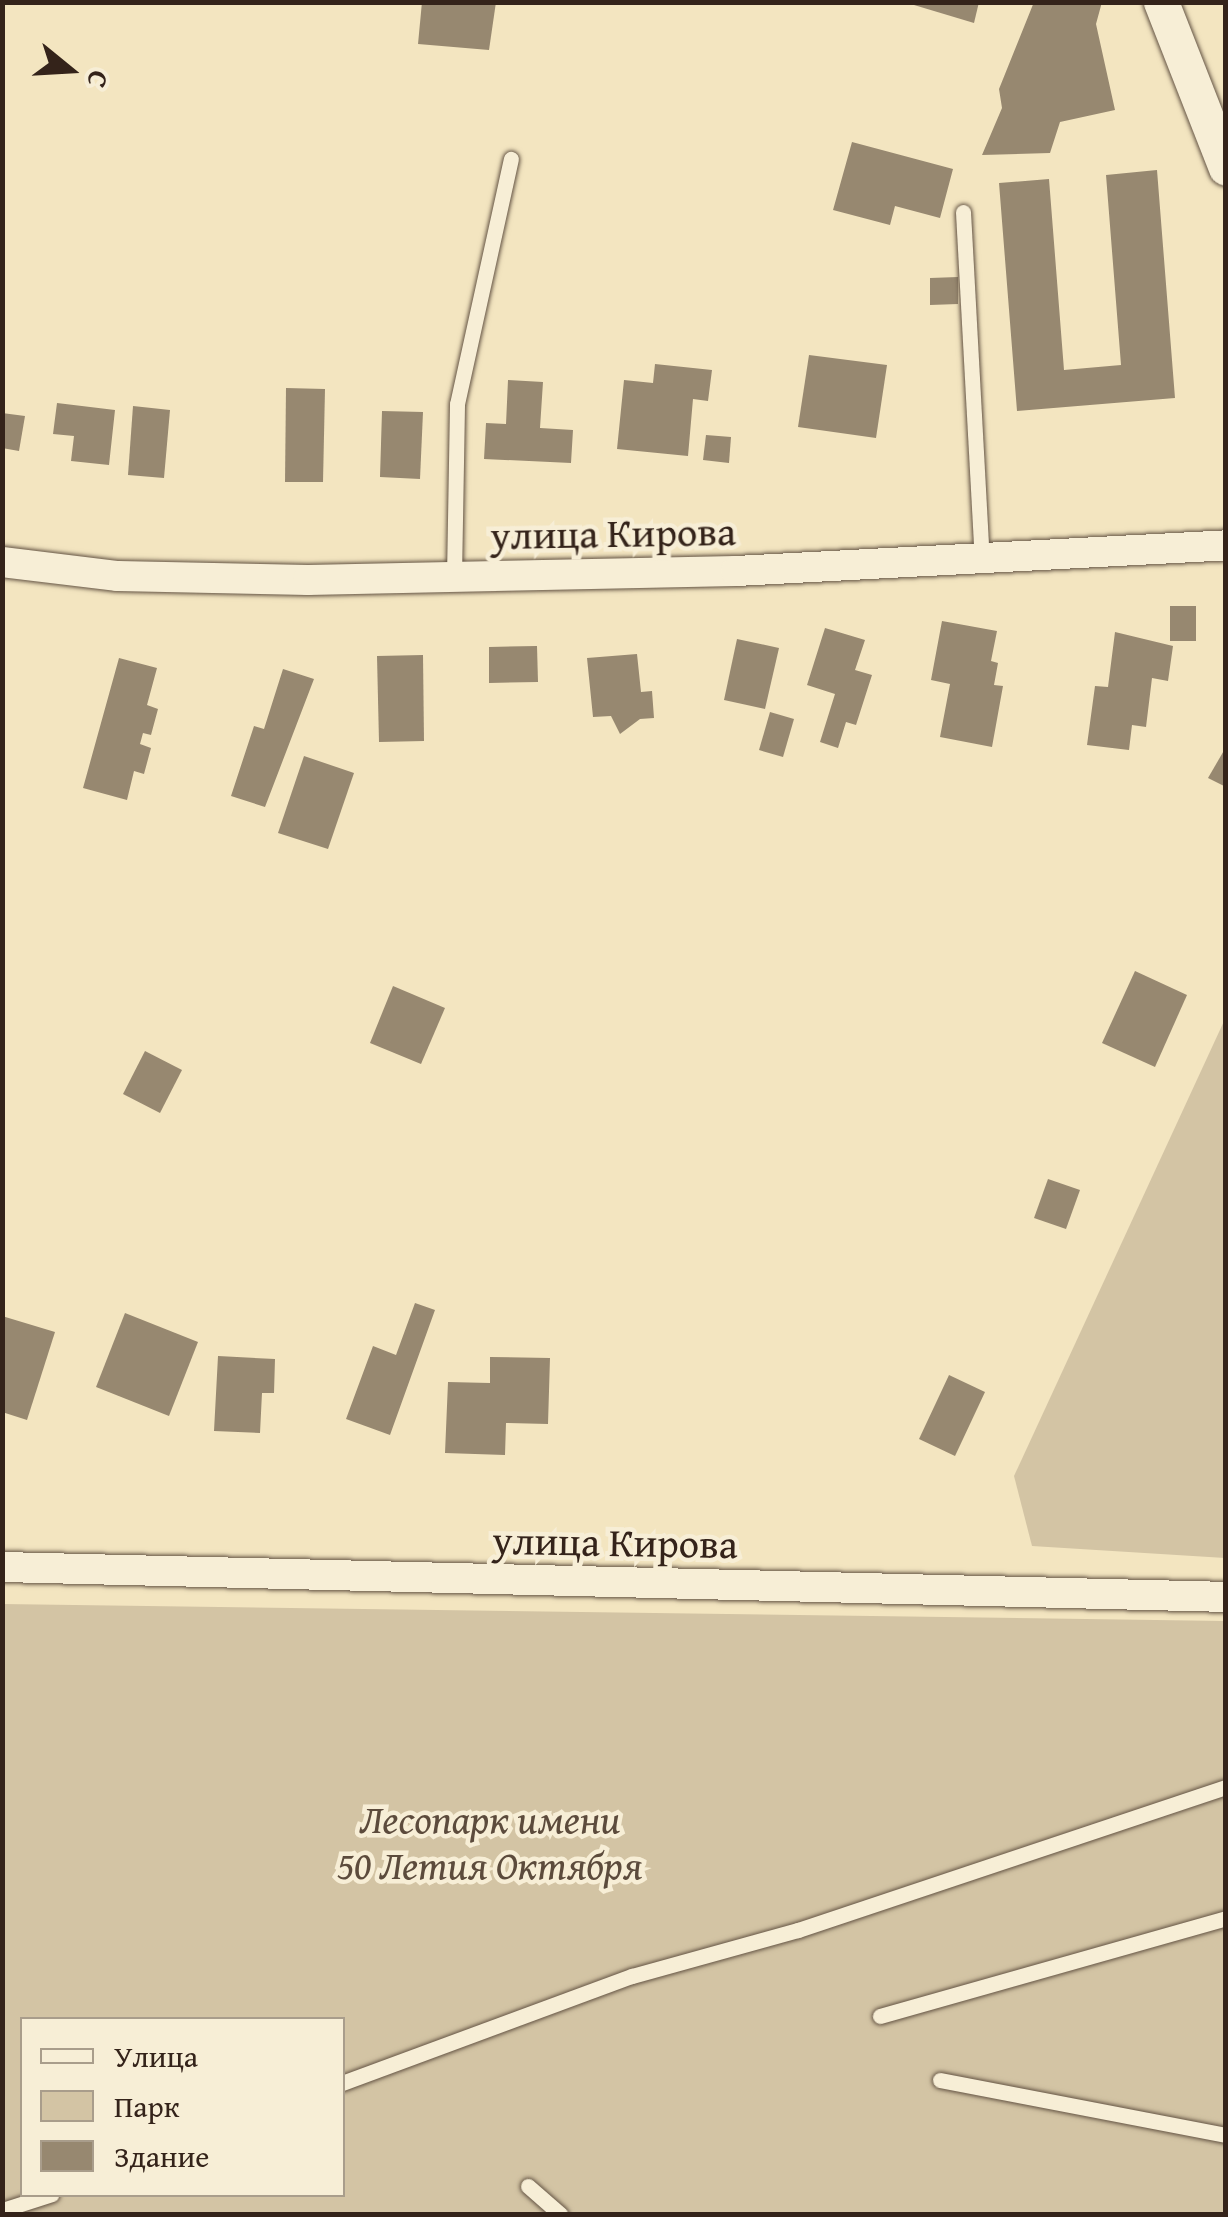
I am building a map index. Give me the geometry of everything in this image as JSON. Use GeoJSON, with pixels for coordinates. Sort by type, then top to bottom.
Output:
{"type":"FeatureCollection","features":[{"type":"Feature","properties":{"kind":"street"},"geometry":{"type":"LineString","coordinates":[[1161,2],[1226,168]]}},
{"type":"Feature","properties":{"kind":"street","name":"улица Кирова"},"geometry":{"type":"LineString","coordinates":[[2,562],[118,576],[454,577],[1226,545]]}},
{"type":"Feature","properties":{"kind":"street","name":"улица Кирова"},"geometry":{"type":"LineString","coordinates":[[2,1567],[1226,1596]]}},
{"type":"Feature","properties":{"kind":"lane"},"geometry":{"type":"LineString","coordinates":[[454,577],[457,404],[511,159]]}},
{"type":"Feature","properties":{"kind":"lane"},"geometry":{"type":"LineString","coordinates":[[963,212],[982,558]]}},
{"type":"Feature","properties":{"kind":"lane"},"geometry":{"type":"LineString","coordinates":[[345,2082],[632,1976],[798,1930],[1226,1787]]}},
{"type":"Feature","properties":{"kind":"lane"},"geometry":{"type":"LineString","coordinates":[[880,2016],[1226,1918]]}},
{"type":"Feature","properties":{"kind":"lane"},"geometry":{"type":"LineString","coordinates":[[940,2080],[1226,2135]]}},
{"type":"Feature","properties":{"kind":"lane"},"geometry":{"type":"LineString","coordinates":[[528,2186],[560,2214]]}},
{"type":"Feature","properties":{"kind":"lane"},"geometry":{"type":"LineString","coordinates":[[2,2210],[43,2197]]}},
{"type":"Feature","properties":{"kind":"green space"},"geometry":{"type":"Polygon","coordinates":[[[1225,1019],[1225,1558],[1032,1546],[1014,1476],[1225,1019]]]}},
{"type":"Feature","properties":{"kind":"green space","name":"Лесопарк имени 50 Летия Октября"},"geometry":{"type":"Polygon","coordinates":[[[2,1604],[1225,1621],[1225,2214],[3,2214],[2,1604]]]}},
{"type":"Feature","properties":{"kind":"building"},"geometry":{"type":"Polygon","coordinates":[[[422,2],[496,2],[489,50],[418,44],[422,2]]]}},
{"type":"Feature","properties":{"kind":"building"},"geometry":{"type":"Polygon","coordinates":[[[904,2],[979,2],[974,23],[904,2]]]}},
{"type":"Feature","properties":{"kind":"building"},"geometry":{"type":"Polygon","coordinates":[[[1034,2],[1102,2],[1096,24],[1115,110],[1060,122],[1050,153],[982,155],[1002,108],[999,89],[1034,2]]]}},
{"type":"Feature","properties":{"kind":"building"},"geometry":{"type":"Polygon","coordinates":[[[852,142],[953,169],[940,218],[895,206],[890,225],[833,210],[852,142]]]}},
{"type":"Feature","properties":{"kind":"building"},"geometry":{"type":"Polygon","coordinates":[[[1157,170],[1175,398],[1017,411],[999,183],[1049,179],[1064,370],[1121,365],[1106,175],[1157,170]]]}},
{"type":"Feature","properties":{"kind":"building"},"geometry":{"type":"Polygon","coordinates":[[[958,277],[958,304],[930,305],[930,278],[958,277]]]}},
{"type":"Feature","properties":{"kind":"building"},"geometry":{"type":"Polygon","coordinates":[[[809,355],[887,365],[876,438],[798,427],[809,355]]]}},
{"type":"Feature","properties":{"kind":"building"},"geometry":{"type":"Polygon","coordinates":[[[655,364],[712,370],[708,401],[693,399],[688,456],[617,449],[624,380],[653,383],[655,364]]]}},
{"type":"Feature","properties":{"kind":"building"},"geometry":{"type":"Polygon","coordinates":[[[508,380],[543,382],[540,428],[573,430],[571,463],[484,459],[486,423],[506,424],[508,380]]]}},
{"type":"Feature","properties":{"kind":"building"},"geometry":{"type":"Polygon","coordinates":[[[286,388],[325,389],[323,482],[285,482],[286,388]]]}},
{"type":"Feature","properties":{"kind":"building"},"geometry":{"type":"Polygon","coordinates":[[[57,403],[115,410],[109,465],[71,461],[74,436],[53,434],[57,403]]]}},
{"type":"Feature","properties":{"kind":"building"},"geometry":{"type":"Polygon","coordinates":[[[133,406],[170,410],[164,478],[128,475],[133,406]]]}},
{"type":"Feature","properties":{"kind":"building"},"geometry":{"type":"Polygon","coordinates":[[[382,411],[423,412],[420,479],[380,477],[382,411]]]}},
{"type":"Feature","properties":{"kind":"building"},"geometry":{"type":"Polygon","coordinates":[[[2,413],[25,416],[19,451],[2,448],[2,413]]]}},
{"type":"Feature","properties":{"kind":"building"},"geometry":{"type":"Polygon","coordinates":[[[706,435],[731,437],[729,463],[703,460],[706,435]]]}},
{"type":"Feature","properties":{"kind":"building"},"geometry":{"type":"Polygon","coordinates":[[[1170,606],[1196,606],[1196,641],[1170,641],[1170,606]]]}},
{"type":"Feature","properties":{"kind":"building"},"geometry":{"type":"Polygon","coordinates":[[[942,621],[997,631],[991,661],[998,663],[994,685],[1003,686],[992,747],[940,737],[950,684],[931,680],[942,621]]]}},
{"type":"Feature","properties":{"kind":"building"},"geometry":{"type":"Polygon","coordinates":[[[825,628],[865,640],[855,670],[872,675],[856,725],[846,722],[838,748],[820,742],[835,694],[807,685],[825,628]]]}},
{"type":"Feature","properties":{"kind":"building"},"geometry":{"type":"Polygon","coordinates":[[[1115,632],[1173,646],[1168,681],[1152,678],[1146,727],[1132,725],[1129,750],[1087,745],[1095,686],[1108,687],[1115,632]]]}},
{"type":"Feature","properties":{"kind":"building"},"geometry":{"type":"Polygon","coordinates":[[[737,639],[779,648],[765,709],[724,700],[737,639]]]}},
{"type":"Feature","properties":{"kind":"building"},"geometry":{"type":"Polygon","coordinates":[[[537,646],[538,682],[489,683],[489,647],[537,646]]]}},
{"type":"Feature","properties":{"kind":"building"},"geometry":{"type":"Polygon","coordinates":[[[637,654],[641,692],[652,691],[654,718],[640,719],[620,734],[611,716],[593,717],[587,658],[637,654]]]}},
{"type":"Feature","properties":{"kind":"building"},"geometry":{"type":"Polygon","coordinates":[[[423,655],[424,741],[379,742],[377,656],[423,655]]]}},
{"type":"Feature","properties":{"kind":"building"},"geometry":{"type":"Polygon","coordinates":[[[119,658],[157,668],[147,705],[158,709],[151,735],[143,733],[140,744],[151,748],[144,774],[134,771],[127,800],[83,788],[119,658]]]}},
{"type":"Feature","properties":{"kind":"building"},"geometry":{"type":"Polygon","coordinates":[[[283,669],[314,679],[265,807],[231,796],[254,726],[264,729],[283,669]]]}},
{"type":"Feature","properties":{"kind":"building"},"geometry":{"type":"Polygon","coordinates":[[[770,712],[794,719],[783,757],[759,750],[770,712]]]}},
{"type":"Feature","properties":{"kind":"building"},"geometry":{"type":"Polygon","coordinates":[[[1226,747],[1226,787],[1208,778],[1226,747]]]}},
{"type":"Feature","properties":{"kind":"building"},"geometry":{"type":"Polygon","coordinates":[[[304,756],[354,773],[328,849],[278,833],[304,756]]]}},
{"type":"Feature","properties":{"kind":"building"},"geometry":{"type":"Polygon","coordinates":[[[1135,971],[1187,995],[1155,1067],[1102,1043],[1135,971]]]}},
{"type":"Feature","properties":{"kind":"building"},"geometry":{"type":"Polygon","coordinates":[[[393,986],[445,1008],[421,1064],[370,1043],[393,986]]]}},
{"type":"Feature","properties":{"kind":"building"},"geometry":{"type":"Polygon","coordinates":[[[145,1051],[182,1070],[160,1113],[123,1094],[145,1051]]]}},
{"type":"Feature","properties":{"kind":"building"},"geometry":{"type":"Polygon","coordinates":[[[1048,1179],[1080,1190],[1066,1229],[1034,1218],[1048,1179]]]}},
{"type":"Feature","properties":{"kind":"building"},"geometry":{"type":"Polygon","coordinates":[[[415,1303],[435,1310],[390,1435],[346,1419],[373,1346],[396,1355],[415,1303]]]}},
{"type":"Feature","properties":{"kind":"building"},"geometry":{"type":"Polygon","coordinates":[[[125,1313],[198,1342],[169,1416],[96,1387],[125,1313]]]}},
{"type":"Feature","properties":{"kind":"building"},"geometry":{"type":"Polygon","coordinates":[[[2,1316],[55,1332],[27,1420],[2,1412],[2,1316]]]}},
{"type":"Feature","properties":{"kind":"building"},"geometry":{"type":"Polygon","coordinates":[[[218,1356],[275,1359],[274,1393],[262,1393],[260,1433],[214,1431],[218,1356]]]}},
{"type":"Feature","properties":{"kind":"building"},"geometry":{"type":"Polygon","coordinates":[[[490,1357],[550,1358],[548,1424],[506,1423],[505,1455],[445,1453],[448,1382],[490,1383],[490,1357]]]}},
{"type":"Feature","properties":{"kind":"building"},"geometry":{"type":"Polygon","coordinates":[[[949,1375],[985,1392],[955,1456],[919,1439],[949,1375]]]}}]}
